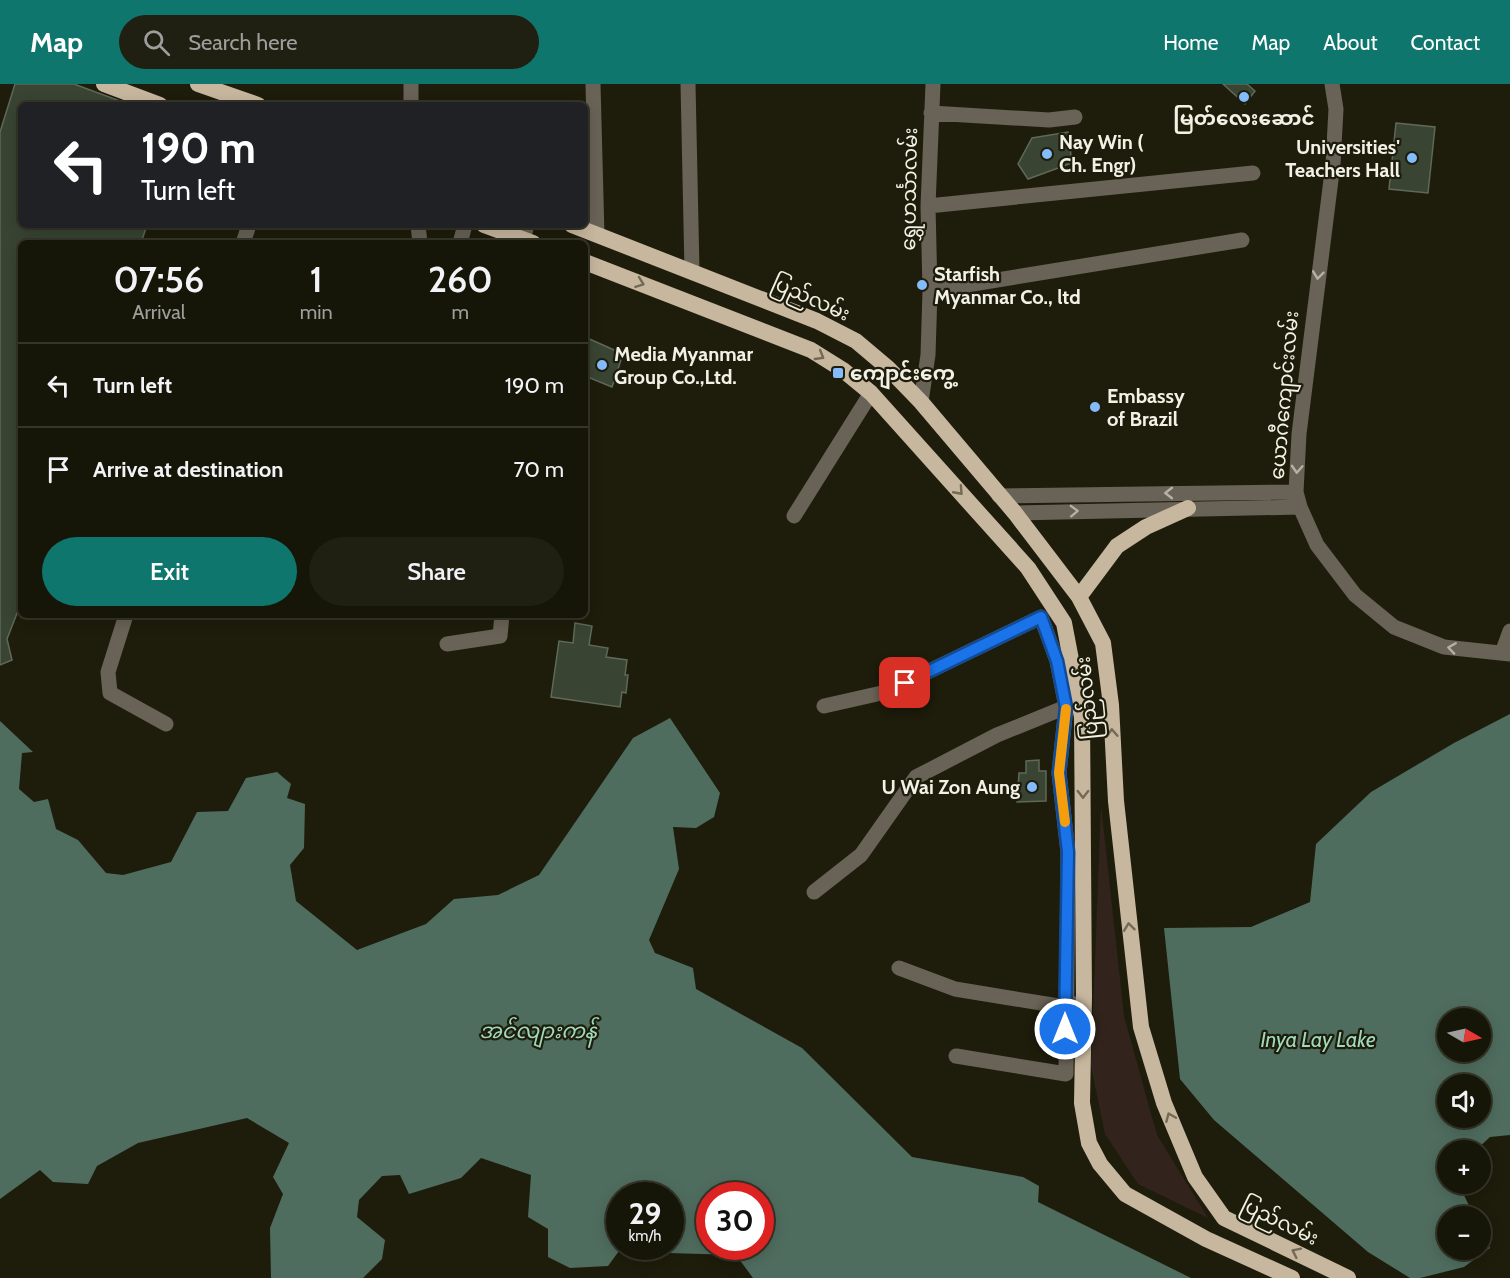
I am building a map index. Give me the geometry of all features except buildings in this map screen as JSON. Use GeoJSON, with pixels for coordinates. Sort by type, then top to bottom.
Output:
{"type":"FeatureCollection","features":[{"type":"Feature","properties":{"kind":"highway"},"geometry":{"type":"LineString","coordinates":[[104,84],[152,102]]}},
{"type":"Feature","properties":{"kind":"highway"},"geometry":{"type":"LineString","coordinates":[[198,84],[249,102]]}},
{"type":"Feature","properties":{"kind":"highway"},"geometry":{"type":"LineString","coordinates":[[494,228],[526,237]]}},
{"type":"Feature","properties":{"kind":"highway","name":"ပြည်လမ်း"},"geometry":{"type":"LineString","coordinates":[[580,228],[817,321],[855,341],[888,368],[921,402],[1015,513],[1079,597],[1102,643],[1111,705],[1117,812],[1141,1027],[1164,1103],[1195,1177],[1224,1218],[1348,1278]]}},
{"type":"Feature","properties":{"kind":"highway","name":"ပြည်လမ်း"},"geometry":{"type":"LineString","coordinates":[[588,263],[811,350],[843,370],[871,393],[1028,568],[1064,623],[1082,717],[1084,997],[1082,1103],[1089,1143],[1100,1164],[1125,1194],[1206,1239],[1292,1278]]}},
{"type":"Feature","properties":{"kind":"highway"},"geometry":{"type":"LineString","coordinates":[[1079,597],[1117,546],[1146,527],[1188,508]]}},
{"type":"Feature","properties":{"kind":"highway"},"geometry":{"type":"LineString","coordinates":[[994,531],[1015,513]]}},
{"type":"Feature","properties":{"kind":"street"},"geometry":{"type":"LineString","coordinates":[[411,84],[411,102]]}},
{"type":"Feature","properties":{"kind":"street"},"geometry":{"type":"LineString","coordinates":[[593,84],[597,235]]}},
{"type":"Feature","properties":{"kind":"street"},"geometry":{"type":"LineString","coordinates":[[688,84],[692,272]]}},
{"type":"Feature","properties":{"kind":"street","name":"ရွှေဟင်္သာလမ်း"},"geometry":{"type":"LineString","coordinates":[[921,402],[928,355],[930,291],[928,206],[933,84]]}},
{"type":"Feature","properties":{"kind":"street","name":"ယောဂီကျောင်းလမ်း"},"geometry":{"type":"LineString","coordinates":[[1332,84],[1336,109],[1332,164],[1299,434],[1298,499],[1317,546],[1355,595],[1394,627],[1444,647],[1506,654]]}},
{"type":"Feature","properties":{"kind":"street"},"geometry":{"type":"LineString","coordinates":[[931,113],[1049,120],[1075,117]]}},
{"type":"Feature","properties":{"kind":"street"},"geometry":{"type":"LineString","coordinates":[[928,206],[1254,173]]}},
{"type":"Feature","properties":{"kind":"street"},"geometry":{"type":"LineString","coordinates":[[930,291],[1242,240]]}},
{"type":"Feature","properties":{"kind":"street"},"geometry":{"type":"LineString","coordinates":[[794,516],[871,393]]}},
{"type":"Feature","properties":{"kind":"street"},"geometry":{"type":"LineString","coordinates":[[999,496],[1298,499]]}},
{"type":"Feature","properties":{"kind":"street"},"geometry":{"type":"LineString","coordinates":[[1015,513],[1188,508],[1298,499]]}},
{"type":"Feature","properties":{"kind":"street"},"geometry":{"type":"LineString","coordinates":[[824,706],[886,692],[1041,617],[1057,661],[1066,707],[1059,773],[1068,852],[1066,1074],[956,1056]]}},
{"type":"Feature","properties":{"kind":"street"},"geometry":{"type":"LineString","coordinates":[[125,618],[108,672],[110,693],[166,724]]}},
{"type":"Feature","properties":{"kind":"street"},"geometry":{"type":"LineString","coordinates":[[447,644],[500,636],[502,618]]}},
{"type":"Feature","properties":{"kind":"street"},"geometry":{"type":"LineString","coordinates":[[1506,654],[1510,631]]}},
{"type":"Feature","properties":{"kind":"street"},"geometry":{"type":"LineString","coordinates":[[814,892],[861,855],[916,777],[997,735],[1066,707]]}},
{"type":"Feature","properties":{"kind":"street"},"geometry":{"type":"LineString","coordinates":[[899,968],[955,989],[1065,1007],[1084,997]]}},
{"type":"Feature","properties":{"kind":"shaded area"},"geometry":{"type":"Polygon","coordinates":[[[1101,805],[1124,1016],[1157,1135],[1208,1218],[1138,1184],[1105,1134],[1091,1066],[1101,805]]]}},
{"type":"Feature","properties":{"kind":"water","name":"Inya Lay Lake"},"geometry":{"type":"Polygon","coordinates":[[[1510,714],[1510,1135],[1490,1137],[1487,1140],[1437,1140],[1437,1194],[1463,1194],[1469,1206],[1437,1206],[1437,1260],[1474,1260],[1464,1267],[1420,1278],[1410,1278],[1368,1252],[1214,1120],[1180,1079],[1164,928],[1251,927],[1310,902],[1316,844],[1371,792],[1454,743],[1510,714]]]}},
{"type":"Feature","properties":{"kind":"water","name":"အင်လျားကန်"},"geometry":{"type":"Polygon","coordinates":[[[670,718],[720,793],[714,817],[696,828],[673,827],[679,869],[649,940],[655,953],[693,968],[696,989],[802,1048],[912,1157],[1023,1177],[1039,1186],[1038,1202],[1191,1278],[753,1278],[740,1260],[774,1260],[774,1182],[696,1182],[696,1254],[684,1253],[684,1182],[606,1182],[606,1260],[612,1260],[608,1266],[570,1268],[548,1257],[548,1229],[528,1217],[531,1175],[481,1158],[461,1178],[409,1194],[400,1175],[382,1176],[359,1200],[357,1217],[385,1240],[382,1259],[363,1278],[271,1278],[270,1228],[283,1194],[273,1177],[289,1143],[247,1118],[138,1143],[97,1166],[88,1184],[53,1182],[40,1170],[0,1199],[0,721],[33,752],[22,753],[19,789],[34,802],[48,799],[56,829],[78,840],[106,873],[123,875],[171,862],[197,812],[228,811],[246,778],[277,772],[291,784],[287,798],[305,804],[304,848],[290,865],[296,901],[357,950],[426,924],[454,899],[498,895],[539,875],[633,738],[670,718]]]}},
{"type":"Feature","properties":{"kind":"slow traffic"},"geometry":{"type":"LineString","coordinates":[[1065,822],[1059,773],[1066,709]]}},
{"type":"Feature","properties":{"kind":"place","name":"မြတ်လေးဆောင်"},"geometry":{"type":"Point","coordinates":[1244,97]}},
{"type":"Feature","properties":{"kind":"place","name":"Nay Win ( Ch. Engr)"},"geometry":{"type":"Point","coordinates":[1047,154]}},
{"type":"Feature","properties":{"kind":"place","name":"Universities' Teachers Hall"},"geometry":{"type":"Point","coordinates":[1412,158]}},
{"type":"Feature","properties":{"kind":"place","name":"Starfish Myanmar Co., ltd"},"geometry":{"type":"Point","coordinates":[922,285]}},
{"type":"Feature","properties":{"kind":"place","name":"Media Myanmar Group Co.,Ltd."},"geometry":{"type":"Point","coordinates":[602,365]}},
{"type":"Feature","properties":{"kind":"place","name":"ကျောင်းကွေ့"},"geometry":{"type":"Point","coordinates":[838,373]}},
{"type":"Feature","properties":{"kind":"place","name":"Embassy of Brazil"},"geometry":{"type":"Point","coordinates":[1095,407]}},
{"type":"Feature","properties":{"kind":"place","name":"U Wai Zon Aung"},"geometry":{"type":"Point","coordinates":[1032,787]}},
{"type":"Feature","properties":{"kind":"route"},"geometry":{"type":"LineString","coordinates":[[905,683],[1041,617],[1057,661],[1066,707],[1059,773],[1068,852],[1065,1029]]}}]}
